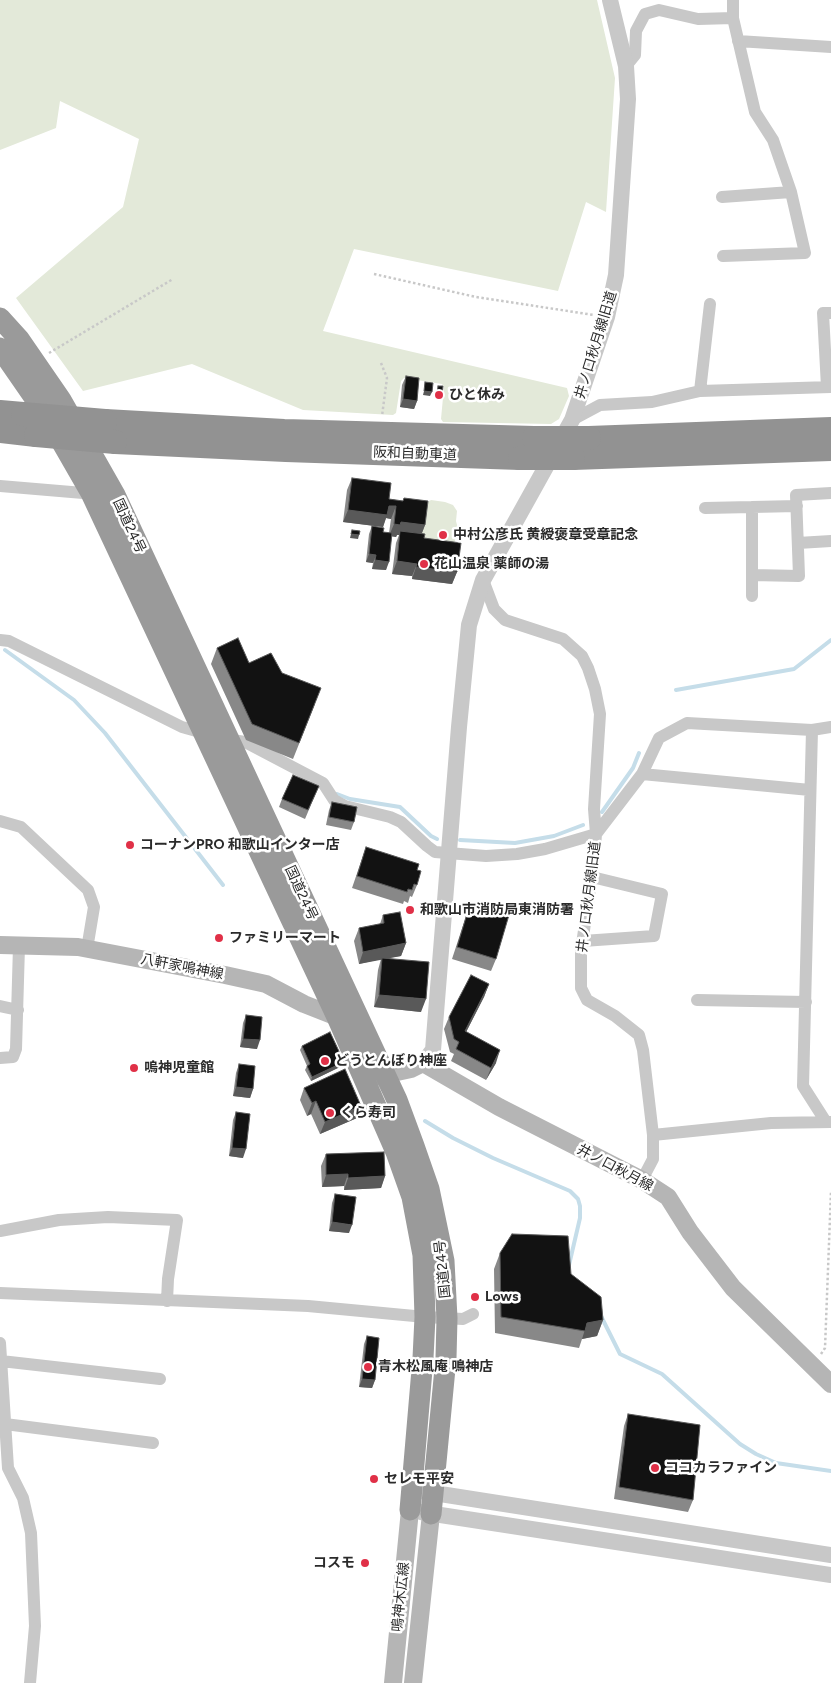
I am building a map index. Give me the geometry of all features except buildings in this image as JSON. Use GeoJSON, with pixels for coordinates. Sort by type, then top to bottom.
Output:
{"type":"FeatureCollection","features":[{"type":"Feature","properties":{"kind":"highway","name":"国道24号"},"geometry":{"type":"LineString","coordinates":[[0,318],[6,348],[92,493],[206,734],[346,1014]]}},
{"type":"Feature","properties":{"kind":"highway","name":"国道24号"},"geometry":{"type":"LineString","coordinates":[[6,348],[34,361],[61,400],[115,496],[230,740],[346,1014],[375,1077],[396,1152],[412,1198],[423,1255],[425,1317],[423,1367],[410,1510]]}},
{"type":"Feature","properties":{"kind":"highway","name":"阪和自動車道"},"geometry":{"type":"LineString","coordinates":[[0,412],[23,414],[110,432],[286,450],[574,458],[831,449]]}},
{"type":"Feature","properties":{"kind":"highway","name":"阪和自動車道"},"geometry":{"type":"LineString","coordinates":[[0,431],[36,435],[110,432],[284,431],[589,438],[831,429]]}},
{"type":"Feature","properties":{"kind":"highway","name":"国道24号"},"geometry":{"type":"LineString","coordinates":[[375,1077],[397,1100],[429,1189],[444,1261],[447,1318],[446,1358],[431,1514]]}},
{"type":"Feature","properties":{"kind":"main road","name":"八軒家鳴神線"},"geometry":{"type":"LineString","coordinates":[[0,945],[78,947],[225,974],[266,984],[304,1004],[346,1014]]}},
{"type":"Feature","properties":{"kind":"main road"},"geometry":{"type":"LineString","coordinates":[[375,1077],[411,1069],[423,1063]]}},
{"type":"Feature","properties":{"kind":"main road","name":"井ノ口秋月線"},"geometry":{"type":"LineString","coordinates":[[423,1063],[499,1107],[642,1180],[668,1197],[690,1232],[733,1288],[831,1384]]}},
{"type":"Feature","properties":{"kind":"main road","name":"鳴神木広線"},"geometry":{"type":"LineString","coordinates":[[393,1683],[410,1510]]}},
{"type":"Feature","properties":{"kind":"main road","name":"鳴神木広線"},"geometry":{"type":"LineString","coordinates":[[413,1683],[431,1514]]}},
{"type":"Feature","properties":{"kind":"street","name":"井ノ口秋月線旧道"},"geometry":{"type":"LineString","coordinates":[[423,1063],[433,1050],[448,853],[469,625],[483,580],[572,420],[607,317],[616,276],[628,99],[626,66],[610,0]]}},
{"type":"Feature","properties":{"kind":"street"},"geometry":{"type":"LineString","coordinates":[[723,256],[805,254],[791,192],[773,140],[755,112],[733,18],[733,0]]}},
{"type":"Feature","properties":{"kind":"street"},"geometry":{"type":"LineString","coordinates":[[626,66],[635,55],[636,31],[645,14],[660,10],[698,19],[733,18]]}},
{"type":"Feature","properties":{"kind":"street"},"geometry":{"type":"LineString","coordinates":[[738,41],[831,47]]}},
{"type":"Feature","properties":{"kind":"street"},"geometry":{"type":"LineString","coordinates":[[722,197],[791,192]]}},
{"type":"Feature","properties":{"kind":"street"},"geometry":{"type":"LineString","coordinates":[[700,391],[710,304]]}},
{"type":"Feature","properties":{"kind":"street"},"geometry":{"type":"LineString","coordinates":[[572,420],[600,405],[652,402],[700,391],[829,387],[824,313],[831,313]]}},
{"type":"Feature","properties":{"kind":"street"},"geometry":{"type":"LineString","coordinates":[[0,486],[115,496]]}},
{"type":"Feature","properties":{"kind":"street"},"geometry":{"type":"LineString","coordinates":[[752,575],[799,576],[796,495],[831,494]]}},
{"type":"Feature","properties":{"kind":"street"},"geometry":{"type":"LineString","coordinates":[[705,508],[797,506]]}},
{"type":"Feature","properties":{"kind":"street"},"geometry":{"type":"LineString","coordinates":[[752,507],[752,596]]}},
{"type":"Feature","properties":{"kind":"street"},"geometry":{"type":"LineString","coordinates":[[798,543],[831,541]]}},
{"type":"Feature","properties":{"kind":"street","name":"井ノ口秋月線旧道"},"geometry":{"type":"LineString","coordinates":[[483,580],[494,609],[505,620],[563,639],[582,656],[595,689],[600,714],[594,809],[596,834],[592,877],[582,941],[581,988],[587,1000],[615,1016],[639,1035],[644,1050],[653,1135],[653,1159],[642,1180]]}},
{"type":"Feature","properties":{"kind":"street"},"geometry":{"type":"LineString","coordinates":[[0,640],[9,641],[182,727],[230,740],[245,742],[323,783],[334,800],[345,806],[390,817],[401,822],[435,852],[486,856],[517,854],[546,849],[596,834],[642,774],[659,738],[687,722],[812,730],[831,727]]}},
{"type":"Feature","properties":{"kind":"street"},"geometry":{"type":"LineString","coordinates":[[812,730],[804,1086],[829,1122]]}},
{"type":"Feature","properties":{"kind":"street"},"geometry":{"type":"LineString","coordinates":[[642,774],[810,790]]}},
{"type":"Feature","properties":{"kind":"street"},"geometry":{"type":"LineString","coordinates":[[0,821],[21,828],[88,890],[94,906],[87,949]]}},
{"type":"Feature","properties":{"kind":"street"},"geometry":{"type":"LineString","coordinates":[[582,941],[654,936],[662,894],[592,877]]}},
{"type":"Feature","properties":{"kind":"street"},"geometry":{"type":"LineString","coordinates":[[0,1058],[14,1057],[16,1050],[19,946]]}},
{"type":"Feature","properties":{"kind":"street"},"geometry":{"type":"LineString","coordinates":[[697,1000],[806,1002]]}},
{"type":"Feature","properties":{"kind":"street"},"geometry":{"type":"LineString","coordinates":[[0,1006],[18,1010]]}},
{"type":"Feature","properties":{"kind":"street"},"geometry":{"type":"LineString","coordinates":[[653,1135],[772,1123],[829,1122]]}},
{"type":"Feature","properties":{"kind":"street"},"geometry":{"type":"LineString","coordinates":[[0,1231],[59,1220],[108,1217],[177,1220],[168,1279],[167,1301]]}},
{"type":"Feature","properties":{"kind":"street"},"geometry":{"type":"LineString","coordinates":[[0,1293],[308,1306],[463,1319],[473,1314]]}},
{"type":"Feature","properties":{"kind":"street"},"geometry":{"type":"LineString","coordinates":[[0,1343],[5,1424],[4,1451],[8,1468],[23,1498],[31,1533],[34,1626],[30,1683]]}},
{"type":"Feature","properties":{"kind":"street"},"geometry":{"type":"LineString","coordinates":[[1,1361],[160,1379]]}},
{"type":"Feature","properties":{"kind":"street"},"geometry":{"type":"LineString","coordinates":[[5,1424],[153,1443]]}},
{"type":"Feature","properties":{"kind":"street"},"geometry":{"type":"LineString","coordinates":[[412,1489],[831,1555]]}},
{"type":"Feature","properties":{"kind":"street"},"geometry":{"type":"LineString","coordinates":[[410,1510],[831,1575]]}},
{"type":"Feature","properties":{"kind":"path"},"geometry":{"type":"LineString","coordinates":[[374,274],[476,297],[607,317]]}},
{"type":"Feature","properties":{"kind":"path"},"geometry":{"type":"LineString","coordinates":[[34,361],[173,279]]}},
{"type":"Feature","properties":{"kind":"path"},"geometry":{"type":"LineString","coordinates":[[381,363],[387,378],[382,417]]}},
{"type":"Feature","properties":{"kind":"path"},"geometry":{"type":"LineString","coordinates":[[814,1367],[825,1348],[831,1191]]}},
{"type":"Feature","properties":{"kind":"path"},"geometry":{"type":"LineString","coordinates":[[827,1299],[831,1298]]}},
{"type":"Feature","properties":{"kind":"green space"},"geometry":{"type":"Polygon","coordinates":[[[0,0],[597,0],[615,78],[606,212],[586,202],[558,291],[354,249],[323,331],[567,388],[569,396],[559,419],[551,424],[443,422],[441,419],[444,387],[442,384],[404,378],[401,381],[396,413],[393,415],[303,410],[192,364],[83,391],[16,298],[123,207],[139,139],[60,101],[56,128],[0,150],[0,0]]]}},
{"type":"Feature","properties":{"kind":"green space"},"geometry":{"type":"Polygon","coordinates":[[[431,500],[453,505],[457,511],[456,521],[458,529],[454,544],[420,544],[425,504],[431,500]]]}},
{"type":"Feature","properties":{"kind":"waterway"},"geometry":{"type":"LineString","coordinates":[[676,690],[794,669],[831,640]]}},
{"type":"Feature","properties":{"kind":"waterway"},"geometry":{"type":"LineString","coordinates":[[5,650],[74,700],[105,733],[223,885]]}},
{"type":"Feature","properties":{"kind":"waterway"},"geometry":{"type":"LineString","coordinates":[[602,812],[633,768],[639,753]]}},
{"type":"Feature","properties":{"kind":"waterway"},"geometry":{"type":"LineString","coordinates":[[337,794],[350,799],[400,807],[431,836],[437,839]]}},
{"type":"Feature","properties":{"kind":"waterway"},"geometry":{"type":"LineString","coordinates":[[460,840],[515,843],[554,836],[583,825]]}},
{"type":"Feature","properties":{"kind":"waterway"},"geometry":{"type":"LineString","coordinates":[[425,1121],[453,1138],[493,1158],[570,1191],[578,1199],[580,1218],[569,1265]]}},
{"type":"Feature","properties":{"kind":"waterway"},"geometry":{"type":"LineString","coordinates":[[601,1316],[620,1354],[662,1374],[740,1444],[776,1463],[831,1471]]}},
{"type":"Feature","properties":{"kind":"place","name":"ひと休み"},"geometry":{"type":"Point","coordinates":[439,395]}},
{"type":"Feature","properties":{"kind":"place","name":"中村公彦氏 黄綬褒章受章記念"},"geometry":{"type":"Point","coordinates":[443,535]}},
{"type":"Feature","properties":{"kind":"place","name":"花山温泉 薬師の湯"},"geometry":{"type":"Point","coordinates":[424,564]}},
{"type":"Feature","properties":{"kind":"place","name":"コーナンPRO 和歌山インター店"},"geometry":{"type":"Point","coordinates":[130,845]}},
{"type":"Feature","properties":{"kind":"place","name":"和歌山市消防局東消防署"},"geometry":{"type":"Point","coordinates":[410,910]}},
{"type":"Feature","properties":{"kind":"place","name":"ファミリーマート"},"geometry":{"type":"Point","coordinates":[219,938]}},
{"type":"Feature","properties":{"kind":"place","name":"どうとんぼり神座"},"geometry":{"type":"Point","coordinates":[325,1061]}},
{"type":"Feature","properties":{"kind":"place","name":"嗚神児童館"},"geometry":{"type":"Point","coordinates":[134,1068]}},
{"type":"Feature","properties":{"kind":"place","name":"くら寿司"},"geometry":{"type":"Point","coordinates":[330,1113]}},
{"type":"Feature","properties":{"kind":"place","name":"Lows"},"geometry":{"type":"Point","coordinates":[475,1297]}},
{"type":"Feature","properties":{"kind":"place","name":"青木松風庵 鳴神店"},"geometry":{"type":"Point","coordinates":[368,1367]}},
{"type":"Feature","properties":{"kind":"place","name":"ココカラファイン"},"geometry":{"type":"Point","coordinates":[655,1468]}},
{"type":"Feature","properties":{"kind":"place","name":"セレモ平安"},"geometry":{"type":"Point","coordinates":[374,1479]}},
{"type":"Feature","properties":{"kind":"place","name":"コスモ"},"geometry":{"type":"Point","coordinates":[365,1563]}}]}
